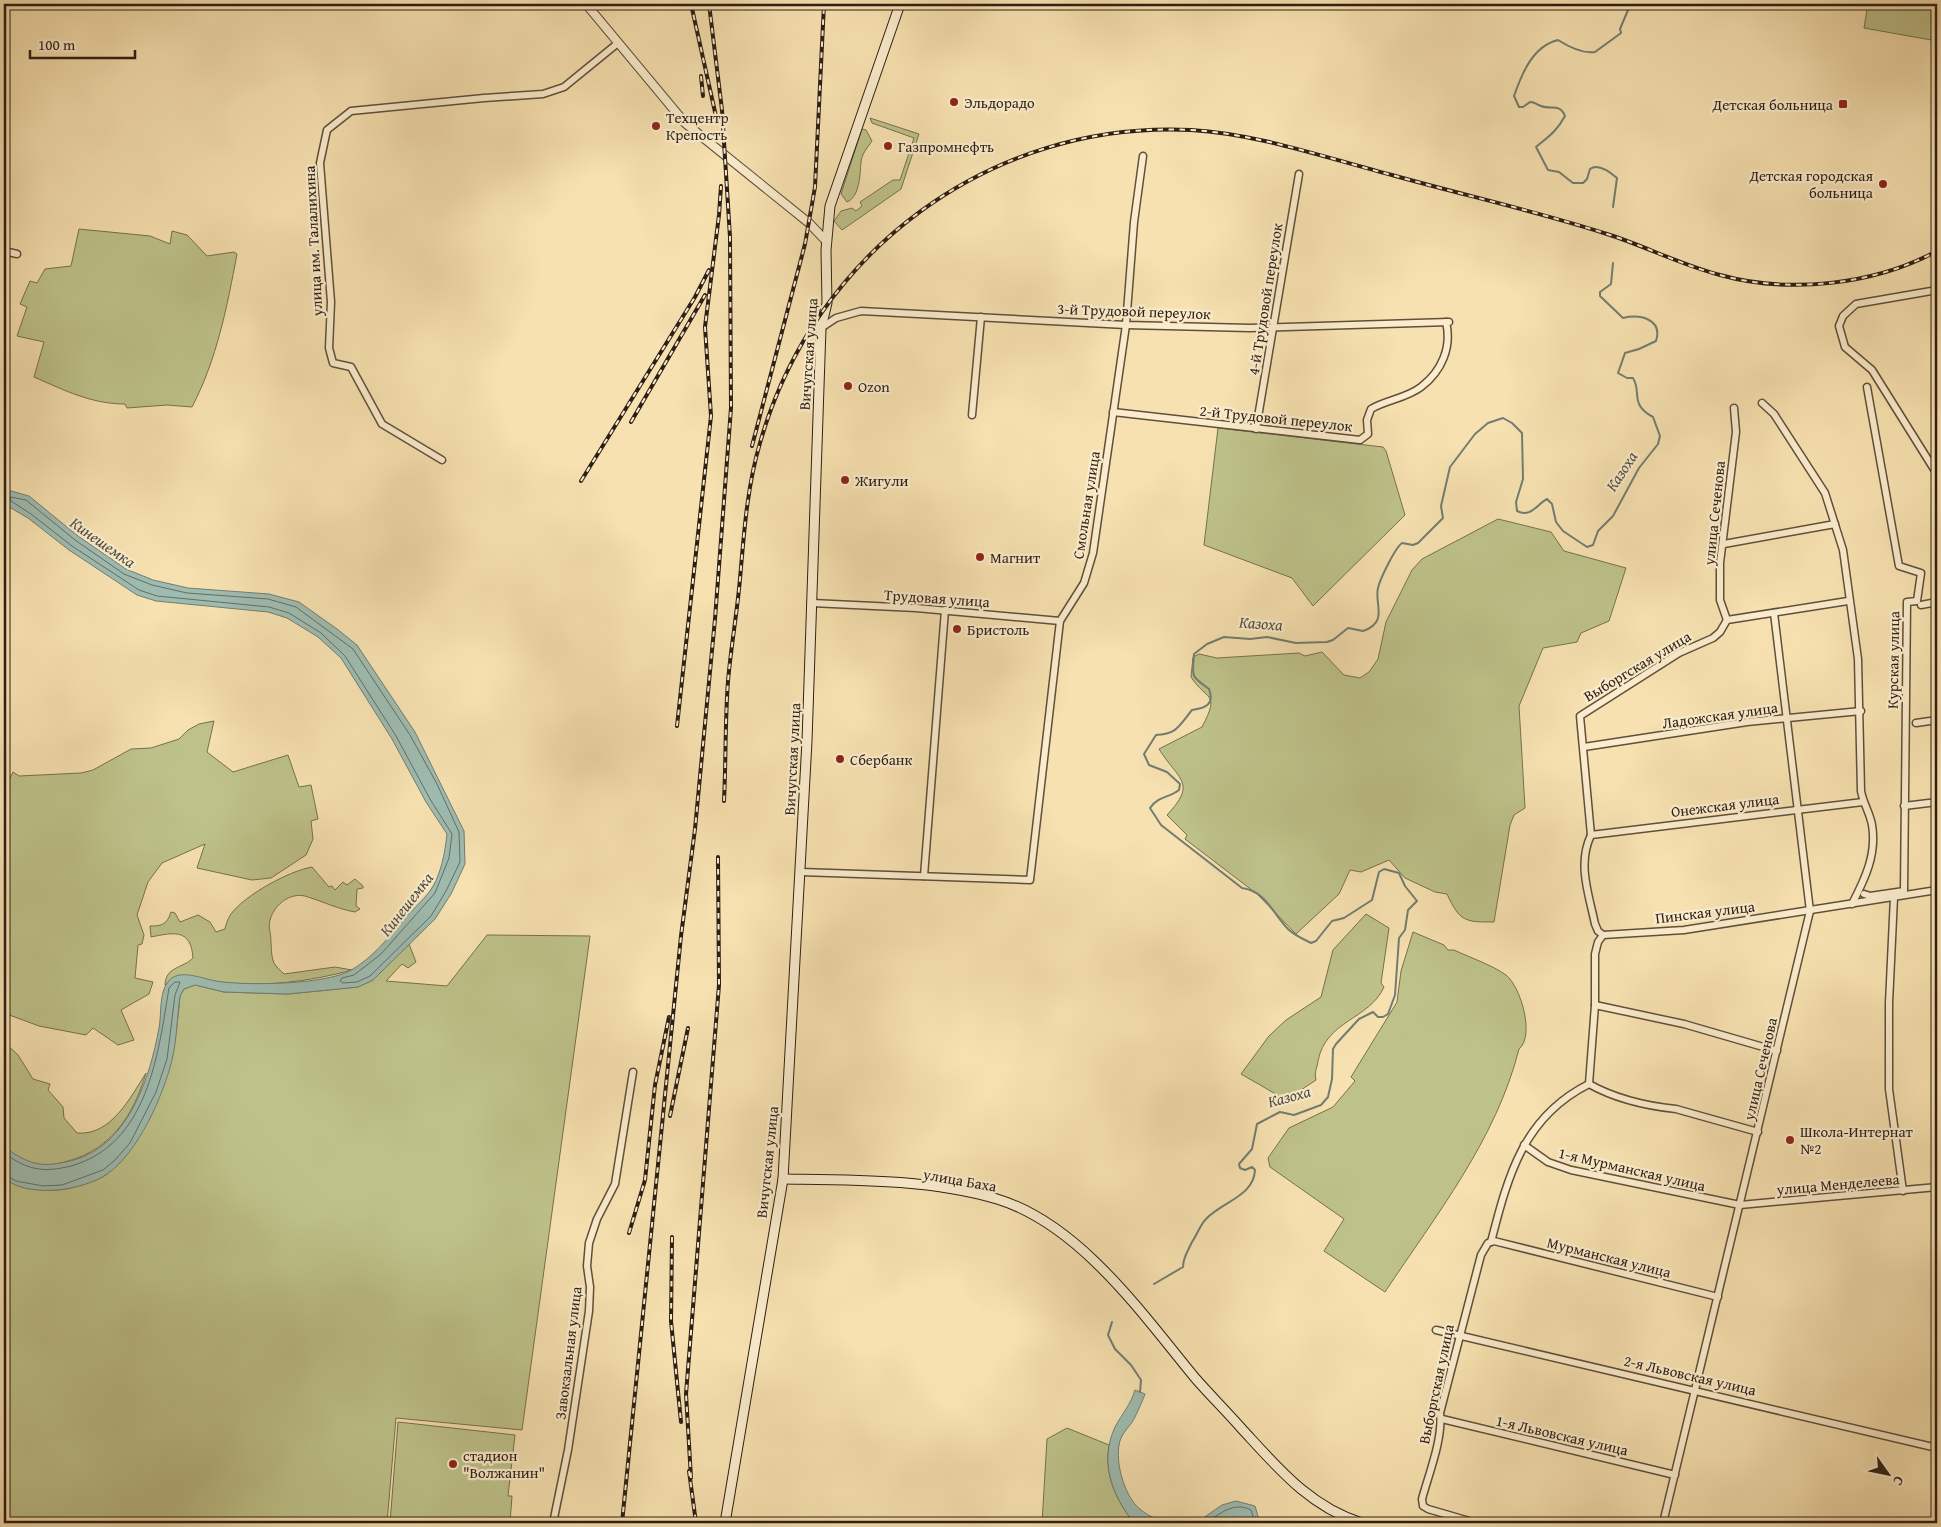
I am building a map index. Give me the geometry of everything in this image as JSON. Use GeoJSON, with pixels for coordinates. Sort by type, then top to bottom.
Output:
{"type":"FeatureCollection","features":[{"type":"Feature","properties":{"kind":"main road","name":"Вичугская улица"},"geometry":{"type":"LineString","coordinates":[[725,1523],[782,1179],[801,872],[821,328],[827,303],[827,242],[833,196],[900,4]]}},
{"type":"Feature","properties":{"kind":"main road","name":"улица Баха"},"geometry":{"type":"LineString","coordinates":[[782,1179],[911,1185],[952,1190],[998,1200],[1047,1223],[1109,1277],[1197,1380],[1292,1482],[1320,1504],[1341,1516],[1362,1523]]}},
{"type":"Feature","properties":{"kind":"street"},"geometry":{"type":"LineString","coordinates":[[586,4],[685,123],[809,223],[827,242]]}},
{"type":"Feature","properties":{"kind":"street","name":"улица им. Талалихина"},"geometry":{"type":"LineString","coordinates":[[442,460],[382,424],[351,367],[333,363],[329,348],[331,302],[320,163],[327,130],[351,111],[543,94],[564,87],[618,43]]}},
{"type":"Feature","properties":{"kind":"street","name":"Смольная улица"},"geometry":{"type":"LineString","coordinates":[[924,876],[1030,880],[1060,620],[1078,595],[1091,562],[1126,325],[1134,222],[1143,156]]}},
{"type":"Feature","properties":{"kind":"street","name":"4-й Трудовой переулок"},"geometry":{"type":"LineString","coordinates":[[1256,429],[1299,174]]}},
{"type":"Feature","properties":{"kind":"street"},"geometry":{"type":"LineString","coordinates":[[4,251],[17,254]]}},
{"type":"Feature","properties":{"kind":"street"},"geometry":{"type":"LineString","coordinates":[[1937,290],[1856,304],[1847,311],[1840,322],[1841,340],[1845,347],[1872,370],[1937,474]]}},
{"type":"Feature","properties":{"kind":"street","name":"3-й Трудовой переулок"},"geometry":{"type":"LineString","coordinates":[[821,328],[836,318],[861,311],[1126,325],[1273,327],[1448,322]]}},
{"type":"Feature","properties":{"kind":"street"},"geometry":{"type":"LineString","coordinates":[[972,415],[981,317]]}},
{"type":"Feature","properties":{"kind":"street","name":"2-й Трудовой переулок"},"geometry":{"type":"LineString","coordinates":[[1112,412],[1360,440],[1365,438],[1369,430],[1368,413],[1371,409],[1421,388],[1441,364],[1449,340],[1448,322]]}},
{"type":"Feature","properties":{"kind":"street","name":"Курская улица"},"geometry":{"type":"LineString","coordinates":[[1864,894],[1870,896],[1904,891],[1906,602],[1917,601],[1921,573],[1899,566],[1867,387]]}},
{"type":"Feature","properties":{"kind":"street"},"geometry":{"type":"LineString","coordinates":[[1762,403],[1774,414],[1824,493],[1843,550],[1848,600],[1858,659],[1861,711],[1862,802],[1872,823],[1871,859],[1865,879],[1852,904]]}},
{"type":"Feature","properties":{"kind":"street","name":"улица Сеченова"},"geometry":{"type":"LineString","coordinates":[[1727,620],[1719,589],[1736,432],[1734,408]]}},
{"type":"Feature","properties":{"kind":"street"},"geometry":{"type":"LineString","coordinates":[[1724,544],[1835,524]]}},
{"type":"Feature","properties":{"kind":"street"},"geometry":{"type":"LineString","coordinates":[[1727,620],[1848,600]]}},
{"type":"Feature","properties":{"kind":"street"},"geometry":{"type":"LineString","coordinates":[[1922,604],[1937,602]]}},
{"type":"Feature","properties":{"kind":"street","name":"Трудовая улица"},"geometry":{"type":"LineString","coordinates":[[812,603],[945,610],[1060,620]]}},
{"type":"Feature","properties":{"kind":"street"},"geometry":{"type":"LineString","coordinates":[[801,872],[924,876],[945,610]]}},
{"type":"Feature","properties":{"kind":"street","name":"улица Сеченова"},"geometry":{"type":"LineString","coordinates":[[1663,1523],[1810,910],[1774,613]]}},
{"type":"Feature","properties":{"kind":"street","name":"Выборгская улица"},"geometry":{"type":"LineString","coordinates":[[1603,936],[1595,924],[1584,874],[1585,846],[1591,835],[1580,716],[1679,653],[1713,638],[1720,632],[1727,620]]}},
{"type":"Feature","properties":{"kind":"street","name":"Ладожская улица"},"geometry":{"type":"LineString","coordinates":[[1584,747],[1787,718],[1861,711]]}},
{"type":"Feature","properties":{"kind":"street"},"geometry":{"type":"LineString","coordinates":[[1916,723],[1937,720]]}},
{"type":"Feature","properties":{"kind":"street","name":"Онежская улица"},"geometry":{"type":"LineString","coordinates":[[1591,835],[1862,802]]}},
{"type":"Feature","properties":{"kind":"street"},"geometry":{"type":"LineString","coordinates":[[1904,806],[1937,802]]}},
{"type":"Feature","properties":{"kind":"street","name":"Пинская улица"},"geometry":{"type":"LineString","coordinates":[[1603,936],[1684,930],[1937,890]]}},
{"type":"Feature","properties":{"kind":"street"},"geometry":{"type":"LineString","coordinates":[[1894,897],[1889,1003],[1889,1089],[1904,1192]]}},
{"type":"Feature","properties":{"kind":"street"},"geometry":{"type":"LineString","coordinates":[[1603,936],[1598,942],[1595,954],[1595,1004],[1589,1084],[1601,1091],[1667,1109],[1676,1109],[1758,1132]]}},
{"type":"Feature","properties":{"kind":"street"},"geometry":{"type":"LineString","coordinates":[[1595,1004],[1684,1024],[1777,1051]]}},
{"type":"Feature","properties":{"kind":"street","name":"Завокзальная улица"},"geometry":{"type":"LineString","coordinates":[[553,1523],[568,1450],[589,1311],[590,1287],[587,1266],[589,1243],[597,1219],[615,1184],[633,1072]]}},
{"type":"Feature","properties":{"kind":"street","name":"Выборгская улица"},"geometry":{"type":"LineString","coordinates":[[1476,1523],[1439,1514],[1423,1506],[1422,1499],[1442,1419],[1440,1413],[1459,1334],[1481,1255],[1492,1242],[1499,1209],[1524,1145],[1532,1130],[1549,1111],[1574,1092],[1589,1084]]}},
{"type":"Feature","properties":{"kind":"street","name":"1-я Мурманская улица"},"geometry":{"type":"LineString","coordinates":[[1524,1145],[1548,1162],[1571,1170],[1740,1205]]}},
{"type":"Feature","properties":{"kind":"street","name":"улица Менделеева"},"geometry":{"type":"LineString","coordinates":[[1740,1205],[1904,1192],[1937,1187]]}},
{"type":"Feature","properties":{"kind":"street","name":"Мурманская улица"},"geometry":{"type":"LineString","coordinates":[[1492,1242],[1718,1297]]}},
{"type":"Feature","properties":{"kind":"street","name":"2-я Львовская улица"},"geometry":{"type":"LineString","coordinates":[[1436,1330],[1937,1448]]}},
{"type":"Feature","properties":{"kind":"street","name":"1-я Львовская улица"},"geometry":{"type":"LineString","coordinates":[[1442,1419],[1675,1475]]}},
{"type":"Feature","properties":{"kind":"green space"},"geometry":{"type":"Polygon","coordinates":[[[1868,4],[1937,4],[1937,41],[1864,28],[1868,4]]]}},
{"type":"Feature","properties":{"kind":"green space"},"geometry":{"type":"Polygon","coordinates":[[[870,118],[919,134],[901,189],[842,230],[834,221],[841,211],[852,208],[856,211],[862,206],[860,202],[893,180],[900,180],[914,138],[872,123],[870,118]]]}},
{"type":"Feature","properties":{"kind":"green space"},"geometry":{"type":"Polygon","coordinates":[[[862,129],[866,130],[872,141],[865,150],[862,159],[860,178],[855,195],[847,202],[841,194],[862,129]]]}},
{"type":"Feature","properties":{"kind":"green space"},"geometry":{"type":"Polygon","coordinates":[[[79,229],[150,236],[170,244],[172,231],[187,235],[207,256],[234,252],[237,254],[215,351],[192,407],[167,405],[127,408],[125,404],[89,399],[34,377],[44,342],[17,336],[27,307],[20,304],[30,281],[37,283],[45,269],[71,266],[79,229]]]}},
{"type":"Feature","properties":{"kind":"green space"},"geometry":{"type":"Polygon","coordinates":[[[1218,428],[1383,447],[1386,451],[1405,515],[1313,606],[1292,578],[1204,545],[1218,428]]]}},
{"type":"Feature","properties":{"kind":"green space"},"geometry":{"type":"Polygon","coordinates":[[[1498,519],[1551,532],[1564,551],[1626,568],[1609,621],[1581,633],[1577,642],[1543,648],[1519,706],[1525,808],[1514,815],[1510,825],[1494,922],[1476,922],[1465,919],[1456,910],[1447,894],[1435,892],[1405,878],[1389,860],[1361,872],[1350,870],[1339,894],[1296,934],[1257,894],[1185,839],[1187,835],[1167,815],[1182,795],[1183,788],[1182,781],[1159,749],[1202,727],[1208,716],[1211,702],[1191,677],[1193,657],[1199,654],[1217,658],[1299,653],[1305,656],[1322,652],[1344,675],[1360,678],[1369,672],[1378,659],[1386,622],[1412,570],[1422,559],[1498,519]]]}},
{"type":"Feature","properties":{"kind":"green space"},"geometry":{"type":"Polygon","coordinates":[[[214,721],[207,752],[233,772],[288,755],[299,787],[311,785],[318,819],[311,821],[313,839],[306,855],[271,878],[252,880],[197,868],[205,844],[162,863],[148,882],[137,915],[144,935],[142,944],[138,945],[135,978],[153,982],[149,994],[121,1010],[134,1040],[118,1045],[93,1028],[86,1035],[39,1026],[4,1013],[4,778],[9,780],[13,772],[19,776],[81,773],[93,770],[131,749],[151,748],[179,739],[188,730],[199,724],[214,721]]]}},
{"type":"Feature","properties":{"kind":"green space"},"geometry":{"type":"Polygon","coordinates":[[[312,867],[329,887],[332,886],[335,890],[343,882],[347,885],[355,879],[363,886],[363,888],[357,889],[356,906],[360,909],[355,912],[349,911],[300,895],[286,899],[275,910],[269,924],[274,963],[284,974],[335,967],[352,970],[319,978],[269,984],[218,982],[184,976],[171,980],[165,985],[168,974],[171,971],[193,958],[192,949],[185,937],[180,935],[167,934],[151,937],[150,926],[164,924],[171,912],[175,913],[180,922],[198,915],[210,922],[216,932],[225,929],[231,914],[246,899],[292,873],[312,867]]]}},
{"type":"Feature","properties":{"kind":"green space"},"geometry":{"type":"Polygon","coordinates":[[[1366,914],[1389,928],[1381,983],[1384,987],[1368,1007],[1338,1028],[1330,1037],[1323,1047],[1318,1061],[1315,1072],[1316,1080],[1286,1100],[1241,1074],[1269,1036],[1286,1020],[1321,997],[1333,950],[1366,914]]]}},
{"type":"Feature","properties":{"kind":"green space"},"geometry":{"type":"Polygon","coordinates":[[[1413,932],[1444,945],[1448,950],[1454,950],[1506,975],[1512,981],[1521,1000],[1526,1023],[1526,1034],[1496,1115],[1480,1146],[1444,1205],[1385,1292],[1324,1251],[1344,1219],[1270,1167],[1268,1158],[1289,1128],[1333,1107],[1355,1081],[1351,1077],[1397,1002],[1401,971],[1413,932]]]}},
{"type":"Feature","properties":{"kind":"green space"},"geometry":{"type":"Polygon","coordinates":[[[487,935],[590,936],[522,1430],[396,1418],[387,1523],[4,1523],[4,1177],[21,1187],[56,1190],[90,1182],[103,1177],[110,1171],[141,1128],[160,1093],[171,1058],[180,996],[184,989],[195,985],[224,992],[288,994],[358,987],[373,980],[409,944],[416,962],[408,968],[402,964],[386,981],[447,986],[487,935]]]}},
{"type":"Feature","properties":{"kind":"green space"},"geometry":{"type":"Polygon","coordinates":[[[4,1042],[18,1055],[33,1079],[50,1084],[48,1090],[63,1107],[64,1118],[77,1133],[89,1132],[110,1122],[126,1104],[146,1073],[128,1116],[109,1139],[97,1148],[68,1161],[38,1165],[18,1157],[4,1147],[4,1042]]]}},
{"type":"Feature","properties":{"kind":"green space","name":"стадион \"Волжанин\""},"geometry":{"type":"Polygon","coordinates":[[[398,1422],[515,1435],[508,1496],[512,1496],[510,1523],[390,1523],[398,1422]]]}},
{"type":"Feature","properties":{"kind":"green space"},"geometry":{"type":"Polygon","coordinates":[[[1067,1428],[1109,1445],[1108,1467],[1113,1487],[1134,1523],[1042,1523],[1047,1439],[1067,1428]]]}},
{"type":"Feature","properties":{"kind":"water"},"geometry":{"type":"Polygon","coordinates":[[[4,489],[29,496],[78,536],[126,569],[153,580],[188,588],[269,594],[299,602],[337,629],[357,645],[415,732],[464,831],[465,864],[451,894],[435,919],[373,980],[358,987],[288,994],[224,992],[195,985],[184,989],[180,996],[175,1044],[168,1074],[156,1106],[139,1138],[118,1165],[107,1174],[83,1185],[57,1190],[28,1189],[15,1185],[4,1177],[4,1147],[30,1162],[54,1164],[74,1160],[93,1152],[109,1140],[122,1125],[133,1107],[150,1068],[159,1028],[164,988],[172,978],[188,975],[229,983],[266,984],[326,978],[353,969],[379,947],[430,891],[442,864],[447,834],[426,802],[392,739],[341,658],[318,637],[287,618],[268,612],[156,601],[137,595],[69,550],[28,518],[4,504],[4,489]]]}},
{"type":"Feature","properties":{"kind":"water"},"geometry":{"type":"Polygon","coordinates":[[[1135,1390],[1145,1394],[1134,1419],[1121,1438],[1119,1446],[1119,1466],[1125,1486],[1134,1503],[1148,1515],[1156,1519],[1175,1523],[1134,1523],[1114,1490],[1110,1478],[1108,1453],[1110,1440],[1135,1390]]]}},
{"type":"Feature","properties":{"kind":"water"},"geometry":{"type":"Polygon","coordinates":[[[1236,1501],[1255,1506],[1260,1523],[1196,1523],[1222,1505],[1236,1501]]]}},
{"type":"Feature","properties":{"kind":"waterway","name":"Казоха"},"geometry":{"type":"LineString","coordinates":[[1613,207],[1617,178],[1607,171],[1593,167],[1583,183],[1573,183],[1559,172],[1548,170],[1536,147],[1559,126],[1565,116],[1563,112],[1558,108],[1545,107],[1532,102],[1519,107],[1514,96],[1521,78],[1535,54],[1549,43],[1558,40],[1580,51],[1595,52],[1621,33],[1620,29],[1628,10],[1624,4]]}},
{"type":"Feature","properties":{"kind":"waterway","name":"Казоха"},"geometry":{"type":"LineString","coordinates":[[1154,1284],[1183,1267],[1186,1254],[1204,1221],[1249,1186],[1255,1170],[1252,1167],[1245,1170],[1240,1168],[1239,1164],[1252,1149],[1257,1124],[1280,1112],[1294,1115],[1321,1105],[1328,1097],[1332,1079],[1333,1049],[1336,1044],[1359,1019],[1373,1012],[1378,1017],[1388,1014],[1395,995],[1399,938],[1405,930],[1408,910],[1417,901],[1405,886],[1399,873],[1384,869],[1379,872],[1372,900],[1344,918],[1332,921],[1316,941],[1311,943],[1288,929],[1263,898],[1250,890],[1242,888],[1161,825],[1150,808],[1156,801],[1179,790],[1180,784],[1167,772],[1149,765],[1144,754],[1156,735],[1173,731],[1192,710],[1205,707],[1210,702],[1211,694],[1209,689],[1196,679],[1193,672],[1194,654],[1207,644],[1224,637],[1250,639],[1267,637],[1296,643],[1327,642],[1333,640],[1348,628],[1363,631],[1376,623],[1379,612],[1378,588],[1392,557],[1402,543],[1413,545],[1418,543],[1443,518],[1441,506],[1450,467],[1475,434],[1488,423],[1503,418],[1512,423],[1522,433],[1523,479],[1516,502],[1517,511],[1522,513],[1530,512],[1547,499],[1552,504],[1556,522],[1563,531],[1587,547],[1593,545],[1598,531],[1613,516],[1639,468],[1658,444],[1660,436],[1653,417],[1638,403],[1637,388],[1633,378],[1627,378],[1618,373],[1625,353],[1656,341],[1656,328],[1653,323],[1643,318],[1623,318],[1600,296],[1600,292],[1611,284],[1613,263]]}},
{"type":"Feature","properties":{"kind":"waterway","name":"Казоха"},"geometry":{"type":"LineString","coordinates":[[1112,1322],[1108,1335],[1115,1349],[1131,1365],[1141,1380],[1140,1392]]}},
{"type":"Feature","properties":{"kind":"railway"},"geometry":{"type":"LineString","coordinates":[[691,4],[717,121]]}},
{"type":"Feature","properties":{"kind":"railway"},"geometry":{"type":"LineString","coordinates":[[622,1523],[681,936],[695,829],[715,619],[731,408],[730,237],[722,110],[709,4]]}},
{"type":"Feature","properties":{"kind":"railway"},"geometry":{"type":"LineString","coordinates":[[752,446],[805,244],[815,187],[824,4]]}},
{"type":"Feature","properties":{"kind":"railway"},"geometry":{"type":"LineString","coordinates":[[701,76],[703,96]]}},
{"type":"Feature","properties":{"kind":"railway"},"geometry":{"type":"LineString","coordinates":[[724,801],[728,681],[749,493],[760,443],[786,374],[822,312],[867,257],[921,211],[981,174],[1047,148],[1117,133],[1191,130],[1216,132],[1292,148],[1526,210],[1607,234],[1706,271],[1747,281],[1802,285],[1859,279],[1912,263],[1937,251]]}},
{"type":"Feature","properties":{"kind":"railway"},"geometry":{"type":"LineString","coordinates":[[677,726],[711,416],[705,327],[721,186]]}},
{"type":"Feature","properties":{"kind":"railway"},"geometry":{"type":"LineString","coordinates":[[581,481],[695,297],[709,270]]}},
{"type":"Feature","properties":{"kind":"railway"},"geometry":{"type":"LineString","coordinates":[[631,422],[705,295]]}},
{"type":"Feature","properties":{"kind":"railway"},"geometry":{"type":"LineString","coordinates":[[691,1478],[686,1394],[719,985],[718,857]]}},
{"type":"Feature","properties":{"kind":"railway"},"geometry":{"type":"LineString","coordinates":[[629,1233],[645,1180],[655,1085],[669,1017]]}},
{"type":"Feature","properties":{"kind":"railway"},"geometry":{"type":"LineString","coordinates":[[670,1116],[688,1028]]}},
{"type":"Feature","properties":{"kind":"railway"},"geometry":{"type":"LineString","coordinates":[[672,1237],[671,1321],[681,1422]]}},
{"type":"Feature","properties":{"kind":"railway"},"geometry":{"type":"LineString","coordinates":[[689,1471],[696,1523]]}},
{"type":"Feature","properties":{"kind":"place","name":"Эльдорадо"},"geometry":{"type":"Point","coordinates":[954,102]}},
{"type":"Feature","properties":{"kind":"place","name":"Детская больница"},"geometry":{"type":"Point","coordinates":[1843,104]}},
{"type":"Feature","properties":{"kind":"place","name":"Техцентр Крепость"},"geometry":{"type":"Point","coordinates":[656,126]}},
{"type":"Feature","properties":{"kind":"place","name":"Газпромнефть"},"geometry":{"type":"Point","coordinates":[888,146]}},
{"type":"Feature","properties":{"kind":"place","name":"Детская городская больница"},"geometry":{"type":"Point","coordinates":[1883,184]}},
{"type":"Feature","properties":{"kind":"place","name":"Ozon"},"geometry":{"type":"Point","coordinates":[848,386]}},
{"type":"Feature","properties":{"kind":"place","name":"Жигули"},"geometry":{"type":"Point","coordinates":[845,480]}},
{"type":"Feature","properties":{"kind":"place","name":"Магнит"},"geometry":{"type":"Point","coordinates":[980,557]}},
{"type":"Feature","properties":{"kind":"place","name":"Бристоль"},"geometry":{"type":"Point","coordinates":[957,629]}},
{"type":"Feature","properties":{"kind":"place","name":"Сбербанк"},"geometry":{"type":"Point","coordinates":[840,759]}},
{"type":"Feature","properties":{"kind":"place","name":"Школа-Интернат №2"},"geometry":{"type":"Point","coordinates":[1790,1140]}},
{"type":"Feature","properties":{"kind":"place","name":"стадион \"Волжанин\""},"geometry":{"type":"Point","coordinates":[453,1464]}},
{"type":"Feature","properties":{"kind":"water label","name":"Кинешемка"},"geometry":{"type":"Point","coordinates":[103,542]}},
{"type":"Feature","properties":{"kind":"water label","name":"Кинешемка"},"geometry":{"type":"Point","coordinates":[406,904]}}]}
